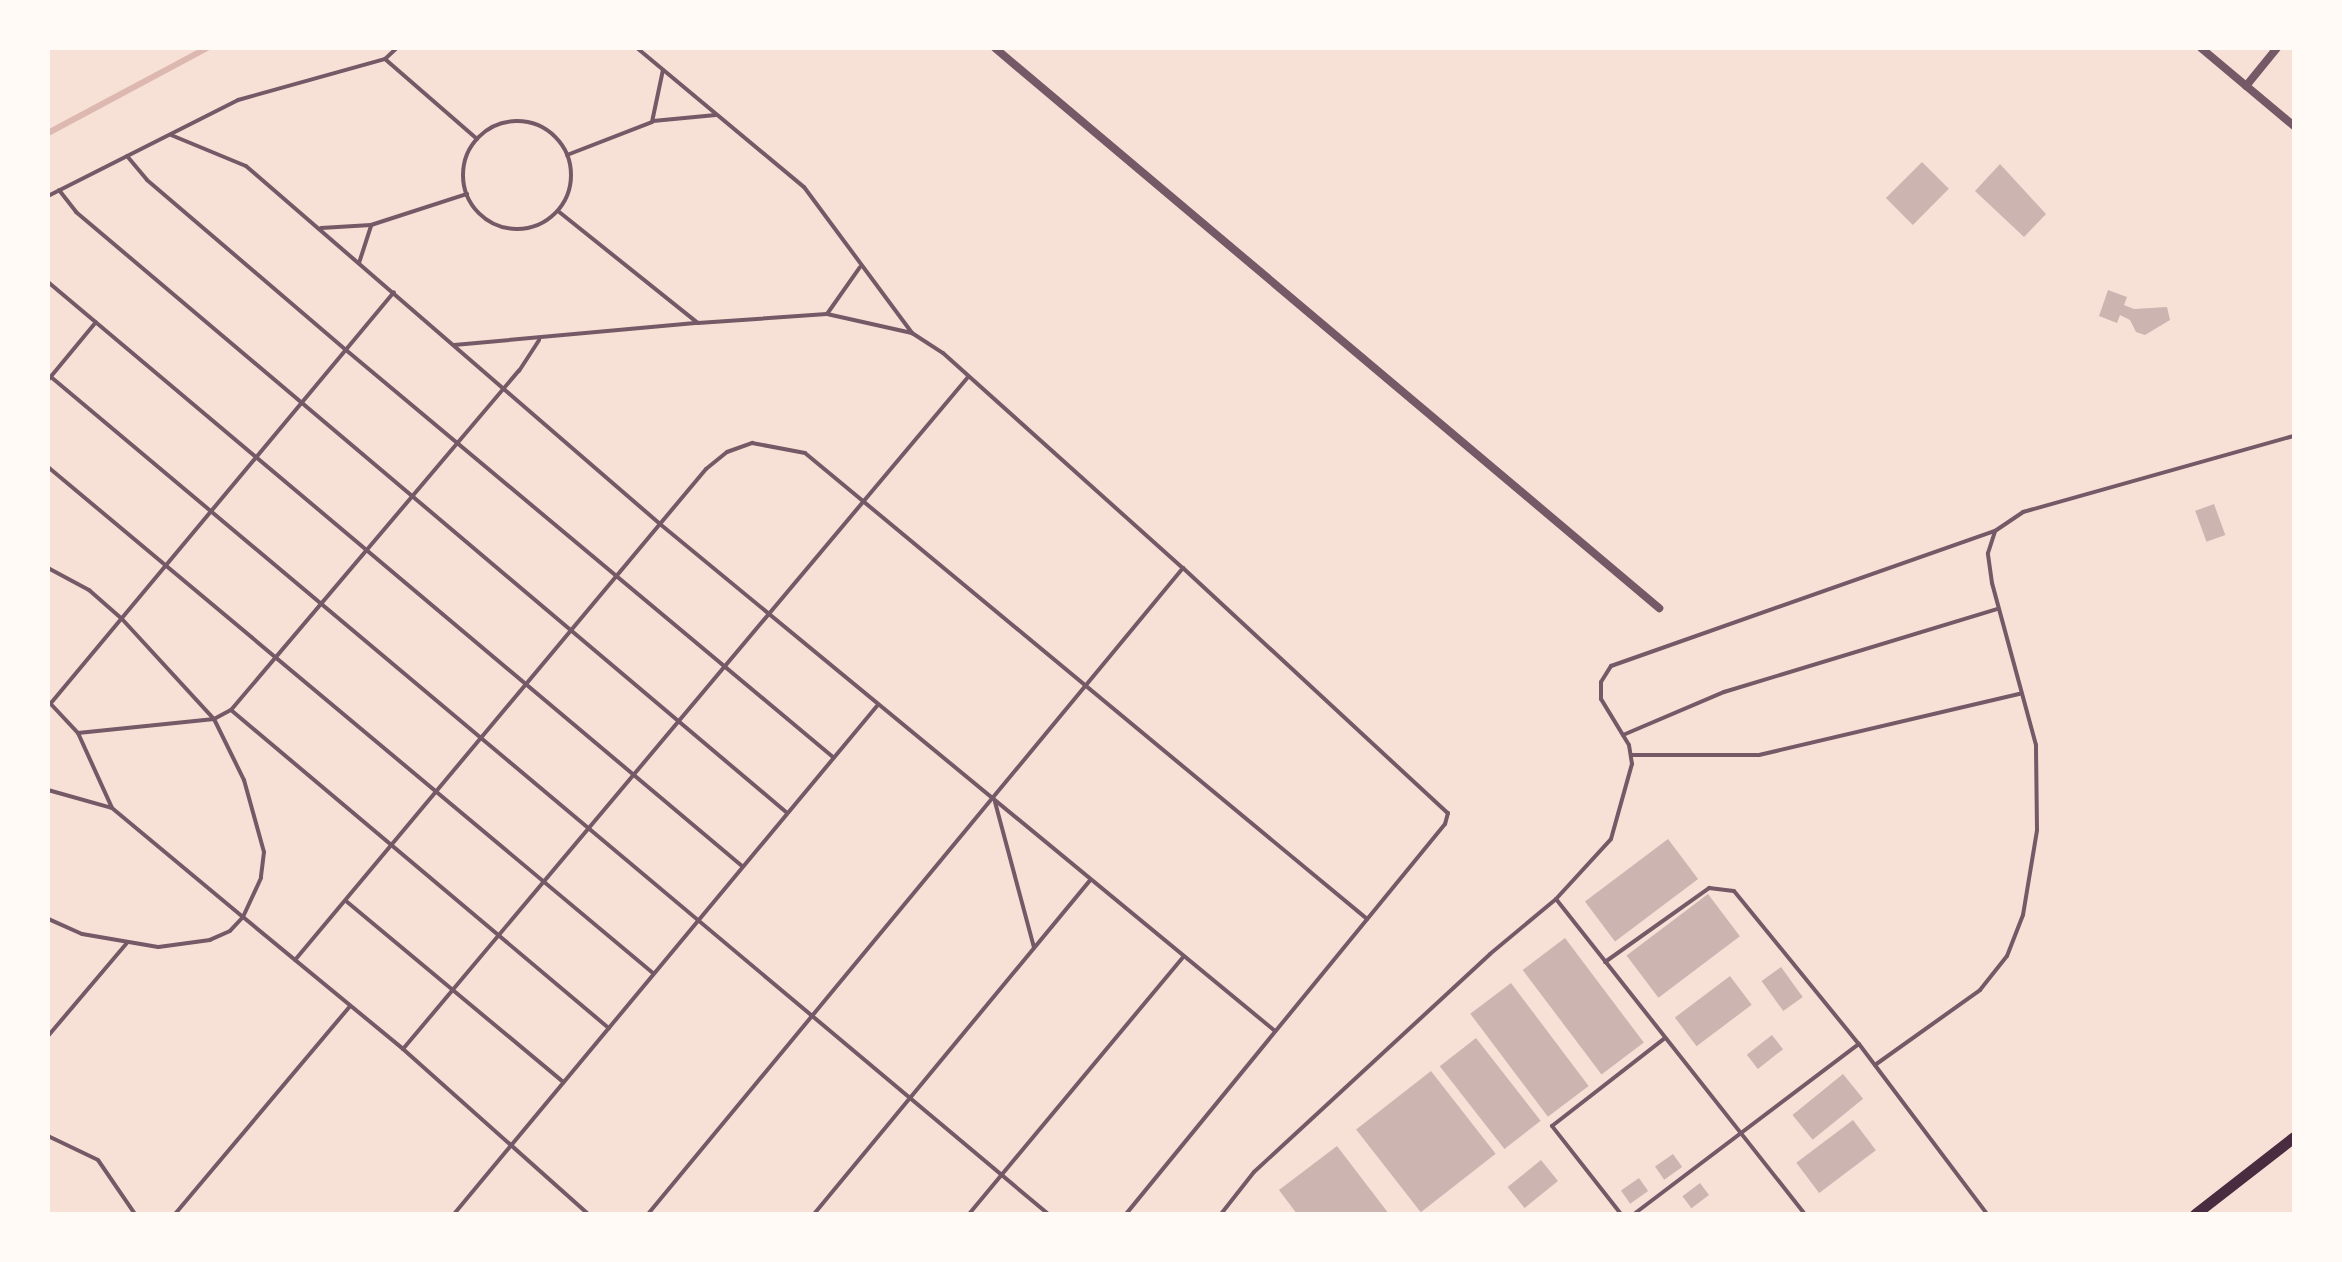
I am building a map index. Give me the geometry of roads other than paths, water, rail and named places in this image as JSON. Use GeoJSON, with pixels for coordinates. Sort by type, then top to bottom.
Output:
{"type":"FeatureCollection","features":[{"type":"Feature","properties":{"kind":"main road"},"geometry":{"type":"LineString","coordinates":[[2195,1214],[2294,1137]]}},
{"type":"Feature","properties":{"kind":"street"},"geometry":{"type":"LineString","coordinates":[[995,48],[1659,608]]}},
{"type":"Feature","properties":{"kind":"street"},"geometry":{"type":"LineString","coordinates":[[2201,48],[2294,126]]}},
{"type":"Feature","properties":{"kind":"street"},"geometry":{"type":"LineString","coordinates":[[2246,86],[2277,48]]}},
{"type":"Feature","properties":{"kind":"lane"},"geometry":{"type":"LineString","coordinates":[[48,196],[266,88],[385,59],[397,48]]}},
{"type":"Feature","properties":{"kind":"lane"},"geometry":{"type":"LineString","coordinates":[[637,48],[804,187],[912,333],[968,377],[1183,568],[1448,813],[1445,824],[1126,1214]]}},
{"type":"Feature","properties":{"kind":"lane"},"geometry":{"type":"LineString","coordinates":[[385,59],[477,139]]}},
{"type":"Feature","properties":{"kind":"lane"},"geometry":{"type":"LineString","coordinates":[[652,122],[663,70]]}},
{"type":"Feature","properties":{"kind":"lane"},"geometry":{"type":"LineString","coordinates":[[567,155],[652,122],[718,115]]}},
{"type":"Feature","properties":{"kind":"lane"},"geometry":{"type":"LineString","coordinates":[[508,122],[526,122],[557,138],[567,155],[570,187],[558,211],[538,226],[504,228],[487,220],[467,194],[463,173],[477,139],[508,122]]}},
{"type":"Feature","properties":{"kind":"lane"},"geometry":{"type":"LineString","coordinates":[[171,135],[246,166],[660,524],[1182,958],[1275,1031]]}},
{"type":"Feature","properties":{"kind":"lane"},"geometry":{"type":"LineString","coordinates":[[127,156],[147,180],[455,443],[833,757]]}},
{"type":"Feature","properties":{"kind":"lane"},"geometry":{"type":"LineString","coordinates":[[59,190],[76,212],[786,812]]}},
{"type":"Feature","properties":{"kind":"lane"},"geometry":{"type":"LineString","coordinates":[[319,229],[371,225],[467,194]]}},
{"type":"Feature","properties":{"kind":"lane"},"geometry":{"type":"LineString","coordinates":[[558,211],[698,323]]}},
{"type":"Feature","properties":{"kind":"lane"},"geometry":{"type":"LineString","coordinates":[[359,263],[371,225]]}},
{"type":"Feature","properties":{"kind":"lane"},"geometry":{"type":"LineString","coordinates":[[827,314],[861,267]]}},
{"type":"Feature","properties":{"kind":"lane"},"geometry":{"type":"LineString","coordinates":[[48,282],[742,866]]}},
{"type":"Feature","properties":{"kind":"lane"},"geometry":{"type":"LineString","coordinates":[[112,808],[78,733],[49,702],[122,619],[394,292]]}},
{"type":"Feature","properties":{"kind":"lane"},"geometry":{"type":"LineString","coordinates":[[454,345],[469,340],[539,340],[698,323],[827,314],[912,333]]}},
{"type":"Feature","properties":{"kind":"lane"},"geometry":{"type":"LineString","coordinates":[[96,322],[50,379],[321,602],[1048,1214]]}},
{"type":"Feature","properties":{"kind":"lane"},"geometry":{"type":"LineString","coordinates":[[78,733],[214,719],[231,710],[539,340]]}},
{"type":"Feature","properties":{"kind":"lane"},"geometry":{"type":"LineString","coordinates":[[403,1049],[968,377]]}},
{"type":"Feature","properties":{"kind":"lane"},"geometry":{"type":"LineString","coordinates":[[1221,1214],[1254,1172],[1490,954],[1556,899],[1619,824],[1631,755],[1600,691],[1603,674],[1620,660],[1995,531],[2023,512],[2294,436]]}},
{"type":"Feature","properties":{"kind":"lane"},"geometry":{"type":"LineString","coordinates":[[295,960],[706,469],[727,452],[752,443],[805,453],[1367,919]]}},
{"type":"Feature","properties":{"kind":"lane"},"geometry":{"type":"LineString","coordinates":[[48,467],[653,973]]}},
{"type":"Feature","properties":{"kind":"lane"},"geometry":{"type":"LineString","coordinates":[[1875,1065],[1980,990],[2017,937],[2030,883],[2038,788],[2032,726],[2020,694],[1998,609],[1988,553],[1995,531]]}},
{"type":"Feature","properties":{"kind":"lane"},"geometry":{"type":"LineString","coordinates":[[48,568],[89,590],[122,619],[214,719],[244,780],[264,852],[261,878],[243,917],[230,931],[210,940],[158,947],[126,944],[48,919]]}},
{"type":"Feature","properties":{"kind":"lane"},"geometry":{"type":"LineString","coordinates":[[648,1214],[1088,687],[1183,568]]}},
{"type":"Feature","properties":{"kind":"lane"},"geometry":{"type":"LineString","coordinates":[[1623,735],[1724,692],[1998,609]]}},
{"type":"Feature","properties":{"kind":"lane"},"geometry":{"type":"LineString","coordinates":[[1631,755],[1759,755],[2020,694]]}},
{"type":"Feature","properties":{"kind":"lane"},"geometry":{"type":"LineString","coordinates":[[454,1214],[696,919],[877,706]]}},
{"type":"Feature","properties":{"kind":"lane"},"geometry":{"type":"LineString","coordinates":[[231,710],[609,1028]]}},
{"type":"Feature","properties":{"kind":"lane"},"geometry":{"type":"LineString","coordinates":[[48,790],[112,808],[403,1049],[588,1214]]}},
{"type":"Feature","properties":{"kind":"lane"},"geometry":{"type":"LineString","coordinates":[[994,799],[1034,948]]}},
{"type":"Feature","properties":{"kind":"lane"},"geometry":{"type":"LineString","coordinates":[[814,1214],[1089,881]]}},
{"type":"Feature","properties":{"kind":"lane"},"geometry":{"type":"LineString","coordinates":[[1605,962],[1702,892],[1726,887],[1752,908],[1987,1214]]}},
{"type":"Feature","properties":{"kind":"lane"},"geometry":{"type":"LineString","coordinates":[[1556,899],[1805,1214]]}},
{"type":"Feature","properties":{"kind":"lane"},"geometry":{"type":"LineString","coordinates":[[346,901],[563,1082]]}},
{"type":"Feature","properties":{"kind":"lane"},"geometry":{"type":"LineString","coordinates":[[48,1036],[126,944]]}},
{"type":"Feature","properties":{"kind":"lane"},"geometry":{"type":"LineString","coordinates":[[969,1214],[1182,958]]}},
{"type":"Feature","properties":{"kind":"lane"},"geometry":{"type":"LineString","coordinates":[[175,1214],[350,1006]]}},
{"type":"Feature","properties":{"kind":"lane"},"geometry":{"type":"LineString","coordinates":[[1621,1214],[1552,1126],[1665,1038]]}},
{"type":"Feature","properties":{"kind":"lane"},"geometry":{"type":"LineString","coordinates":[[1634,1214],[1859,1044]]}},
{"type":"Feature","properties":{"kind":"lane"},"geometry":{"type":"LineString","coordinates":[[48,1136],[98,1160],[135,1214]]}},
{"type":"Feature","properties":{"kind":"waterway"},"geometry":{"type":"LineString","coordinates":[[48,133],[207,48]]}}]}
